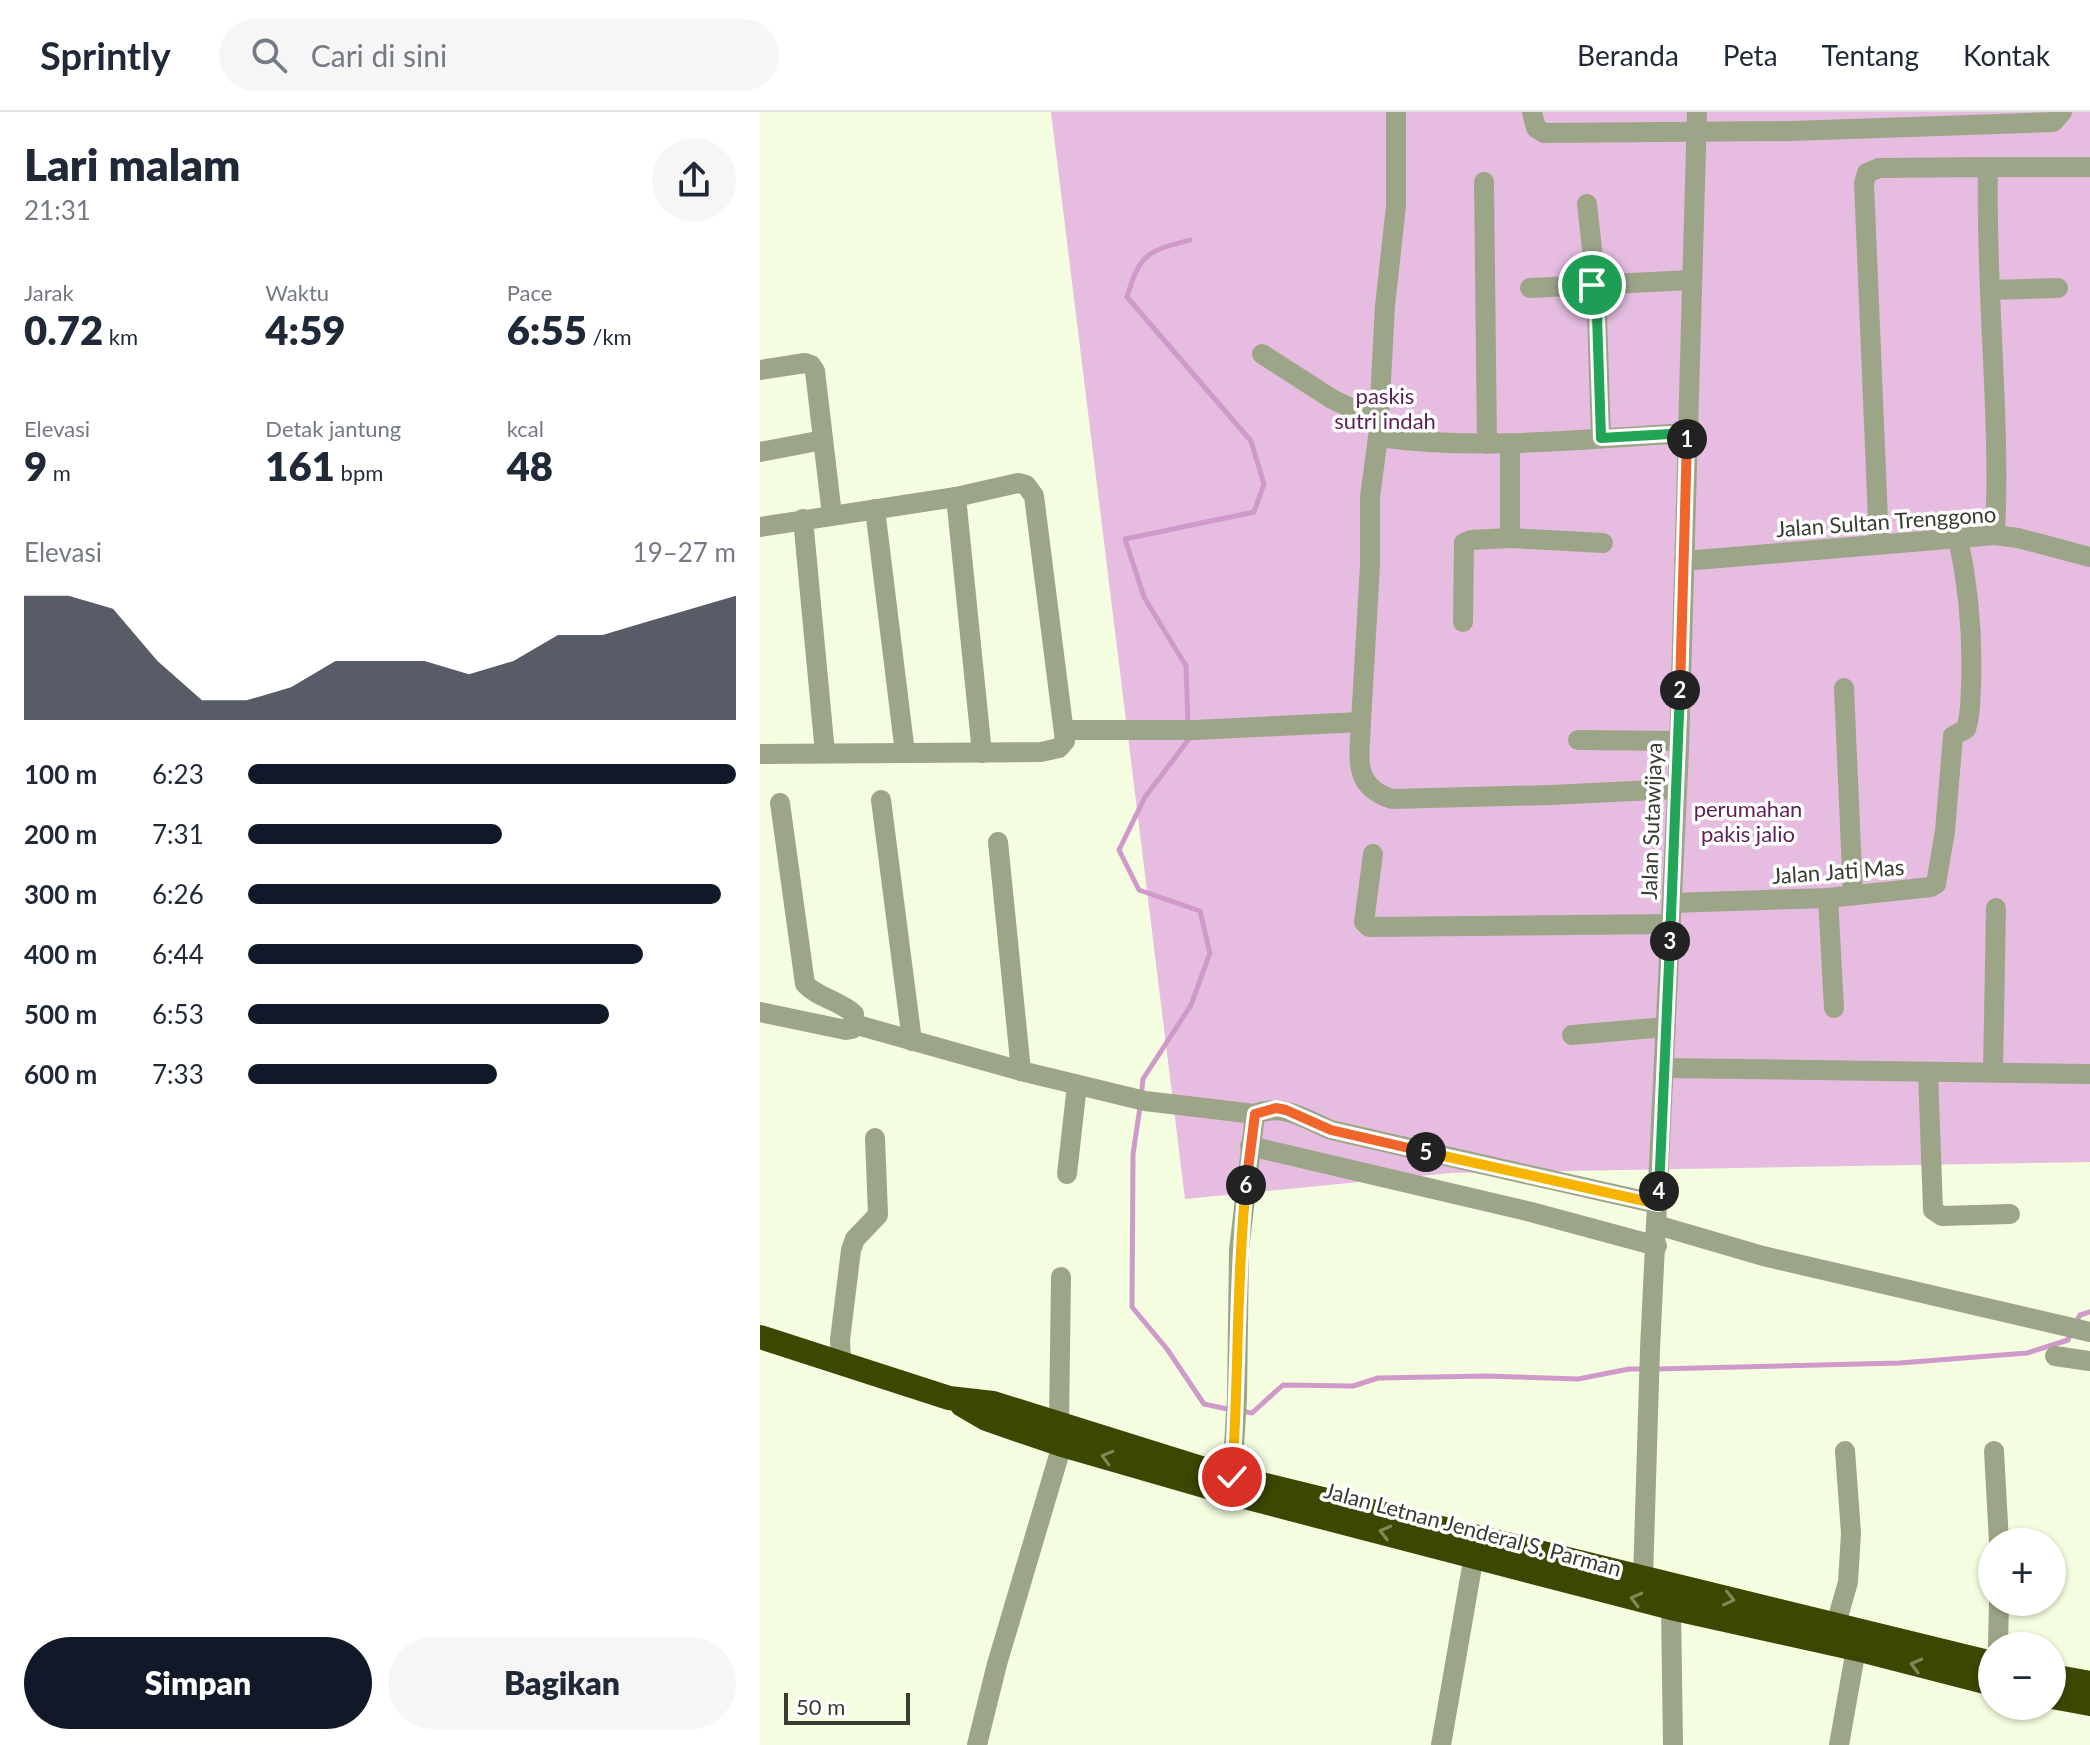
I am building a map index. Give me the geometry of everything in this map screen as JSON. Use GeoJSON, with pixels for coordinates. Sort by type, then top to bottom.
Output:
{"type":"FeatureCollection","features":[{"type":"Feature","properties":{"kind":"highway","name":"Jalan Letnan Jenderal S. Parman"},"geometry":{"type":"LineString","coordinates":[[760,1337],[949,1398],[993,1403],[1060,1435],[1225,1492],[1671,1608],[1856,1649],[1978,1680]]}},
{"type":"Feature","properties":{"kind":"highway","name":"Jalan Letnan Jenderal S. Parman"},"geometry":{"type":"LineString","coordinates":[[1060,1435],[1978,1660]]}},
{"type":"Feature","properties":{"kind":"highway"},"geometry":{"type":"LineString","coordinates":[[2066,1679],[2090,1683]]}},
{"type":"Feature","properties":{"kind":"highway"},"geometry":{"type":"LineString","coordinates":[[2066,1700],[2090,1704]]}},
{"type":"Feature","properties":{"kind":"street"},"geometry":{"type":"LineString","coordinates":[[1396,112],[1396,206],[1385,306],[1379,430],[1370,497],[1370,565],[1360,769],[1364,780],[1370,790],[1392,799],[1677,789]]}},
{"type":"Feature","properties":{"kind":"street"},"geometry":{"type":"LineString","coordinates":[[1532,112],[1536,128],[1544,133],[1608,122],[1696,122],[1792,131],[2053,122],[2062,112]]}},
{"type":"Feature","properties":{"kind":"street","name":"Jalan Sutawijaya"},"geometry":{"type":"LineString","coordinates":[[1643,1579],[1650,1349],[1679,741],[1696,122]]}},
{"type":"Feature","properties":{"kind":"street"},"geometry":{"type":"LineString","coordinates":[[1988,167],[1998,474],[1995,535]]}},
{"type":"Feature","properties":{"kind":"street"},"geometry":{"type":"LineString","coordinates":[[1879,544],[1864,178],[1867,173],[1879,168],[2090,167]]}},
{"type":"Feature","properties":{"kind":"street"},"geometry":{"type":"LineString","coordinates":[[1484,182],[1487,444]]}},
{"type":"Feature","properties":{"kind":"street"},"geometry":{"type":"LineString","coordinates":[[1587,204],[1596,284],[1601,438]]}},
{"type":"Feature","properties":{"kind":"street"},"geometry":{"type":"LineString","coordinates":[[1530,288],[1691,280]]}},
{"type":"Feature","properties":{"kind":"street"},"geometry":{"type":"LineString","coordinates":[[1990,290],[2058,288]]}},
{"type":"Feature","properties":{"kind":"street"},"geometry":{"type":"LineString","coordinates":[[1262,354],[1379,430],[1421,443],[1487,444],[1687,433]]}},
{"type":"Feature","properties":{"kind":"street"},"geometry":{"type":"LineString","coordinates":[[760,370],[805,363],[815,371],[832,515]]}},
{"type":"Feature","properties":{"kind":"street"},"geometry":{"type":"LineString","coordinates":[[760,452],[823,440]]}},
{"type":"Feature","properties":{"kind":"street"},"geometry":{"type":"LineString","coordinates":[[1510,443],[1510,538]]}},
{"type":"Feature","properties":{"kind":"street"},"geometry":{"type":"LineString","coordinates":[[760,527],[956,497],[1018,483],[1031,489],[1065,741],[1059,748],[1041,752],[760,754]]}},
{"type":"Feature","properties":{"kind":"street"},"geometry":{"type":"LineString","coordinates":[[956,497],[982,753]]}},
{"type":"Feature","properties":{"kind":"street"},"geometry":{"type":"LineString","coordinates":[[875,509],[905,753]]}},
{"type":"Feature","properties":{"kind":"street"},"geometry":{"type":"LineString","coordinates":[[803,519],[825,753]]}},
{"type":"Feature","properties":{"kind":"street","name":"Jalan Sultan Trenggono"},"geometry":{"type":"LineString","coordinates":[[1684,561],[1995,535],[2090,557]]}},
{"type":"Feature","properties":{"kind":"street"},"geometry":{"type":"LineString","coordinates":[[1463,622],[1464,543],[1510,538],[1603,543]]}},
{"type":"Feature","properties":{"kind":"street","name":"Jalan Jati Mas"},"geometry":{"type":"LineString","coordinates":[[1373,854],[1364,922],[1369,927],[1672,914],[1931,887],[1938,879],[1953,736],[1967,727],[1970,701],[1973,645],[1969,588],[1958,538]]}},
{"type":"Feature","properties":{"kind":"street"},"geometry":{"type":"LineString","coordinates":[[1844,688],[1853,895]]}},
{"type":"Feature","properties":{"kind":"street"},"geometry":{"type":"LineString","coordinates":[[1064,730],[1187,730],[1361,722]]}},
{"type":"Feature","properties":{"kind":"street"},"geometry":{"type":"LineString","coordinates":[[1578,740],[1679,741]]}},
{"type":"Feature","properties":{"kind":"street"},"geometry":{"type":"LineString","coordinates":[[881,800],[912,1041]]}},
{"type":"Feature","properties":{"kind":"street"},"geometry":{"type":"LineString","coordinates":[[760,1012],[846,1030],[852,1029],[854,1024],[854,1014],[805,984],[780,803]]}},
{"type":"Feature","properties":{"kind":"street"},"geometry":{"type":"LineString","coordinates":[[998,842],[1021,1071]]}},
{"type":"Feature","properties":{"kind":"street"},"geometry":{"type":"LineString","coordinates":[[1828,898],[1834,1008]]}},
{"type":"Feature","properties":{"kind":"street"},"geometry":{"type":"LineString","coordinates":[[1993,1072],[1996,908]]}},
{"type":"Feature","properties":{"kind":"street"},"geometry":{"type":"LineString","coordinates":[[854,1024],[1021,1071],[1145,1101],[1255,1114],[1276,1108],[1331,1130],[1658,1204]]}},
{"type":"Feature","properties":{"kind":"street"},"geometry":{"type":"LineString","coordinates":[[1572,1035],[1666,1027]]}},
{"type":"Feature","properties":{"kind":"street"},"geometry":{"type":"LineString","coordinates":[[1665,1068],[2090,1074]]}},
{"type":"Feature","properties":{"kind":"street"},"geometry":{"type":"LineString","coordinates":[[1928,1072],[1933,1210],[1942,1216],[2010,1214]]}},
{"type":"Feature","properties":{"kind":"street"},"geometry":{"type":"LineString","coordinates":[[1067,1174],[1077,1085]]}},
{"type":"Feature","properties":{"kind":"street"},"geometry":{"type":"LineString","coordinates":[[1232,1477],[1237,1398],[1239,1250],[1255,1114]]}},
{"type":"Feature","properties":{"kind":"street"},"geometry":{"type":"LineString","coordinates":[[841,1363],[840,1340],[851,1250],[855,1239],[878,1215],[875,1138]]}},
{"type":"Feature","properties":{"kind":"street"},"geometry":{"type":"LineString","coordinates":[[1250,1146],[1531,1212],[1763,1256],[2090,1332]]}},
{"type":"Feature","properties":{"kind":"street"},"geometry":{"type":"LineString","coordinates":[[977,1745],[1060,1435],[1061,1277]]}},
{"type":"Feature","properties":{"kind":"street"},"geometry":{"type":"LineString","coordinates":[[2055,1356],[2090,1361]]}},
{"type":"Feature","properties":{"kind":"street"},"geometry":{"type":"LineString","coordinates":[[1836,1624],[1848,1582],[1851,1533],[1845,1451]]}},
{"type":"Feature","properties":{"kind":"street"},"geometry":{"type":"LineString","coordinates":[[1994,1451],[1998,1528]]}},
{"type":"Feature","properties":{"kind":"street"},"geometry":{"type":"LineString","coordinates":[[1441,1745],[1474,1555]]}},
{"type":"Feature","properties":{"kind":"street"},"geometry":{"type":"LineString","coordinates":[[1671,1608],[1673,1745]]}},
{"type":"Feature","properties":{"kind":"street"},"geometry":{"type":"LineString","coordinates":[[1839,1745],[1856,1649]]}},
{"type":"Feature","properties":{"kind":"green space","name":"perumahan pakis jalio"},"geometry":{"type":"Polygon","coordinates":[[[1051,112],[2090,112],[2090,1162],[1451,1173],[1185,1199],[1051,112]]]}},
{"type":"Feature","properties":{"kind":"waterway"},"geometry":{"type":"LineString","coordinates":[[1188,725],[1186,666],[1144,597],[1125,539],[1254,512],[1264,484],[1251,441],[1127,297],[1136,271],[1148,256],[1164,247],[1190,240]]}},
{"type":"Feature","properties":{"kind":"waterway"},"geometry":{"type":"LineString","coordinates":[[1141,1097],[1143,1079],[1191,1005],[1210,953],[1200,911],[1139,890],[1119,850],[1145,797],[1189,735]]}},
{"type":"Feature","properties":{"kind":"waterway"},"geometry":{"type":"LineString","coordinates":[[1140,1107],[1133,1154],[1132,1307],[1167,1349],[1204,1404],[1232,1410]]}},
{"type":"Feature","properties":{"kind":"waterway"},"geometry":{"type":"LineString","coordinates":[[2075,1324],[2080,1315],[2090,1312]]}},
{"type":"Feature","properties":{"kind":"waterway"},"geometry":{"type":"LineString","coordinates":[[1656,1369],[1900,1363],[2027,1353],[2068,1340],[2071,1333]]}},
{"type":"Feature","properties":{"kind":"waterway"},"geometry":{"type":"LineString","coordinates":[[1242,1411],[1252,1413],[1283,1385],[1353,1386],[1378,1378],[1487,1376],[1578,1379],[1629,1369],[1646,1369]]}},
{"type":"Feature","properties":{"kind":"route"},"geometry":{"type":"LineString","coordinates":[[1232,1477],[1237,1398],[1239,1250],[1255,1114],[1276,1108],[1286,1110],[1331,1130],[1658,1204],[1679,751],[1687,433],[1601,438],[1596,284],[1592,285]]}},
{"type":"Feature","properties":{"kind":"park label","name":"paskis sutri indah"},"geometry":{"type":"Point","coordinates":[1385,408]}}]}
